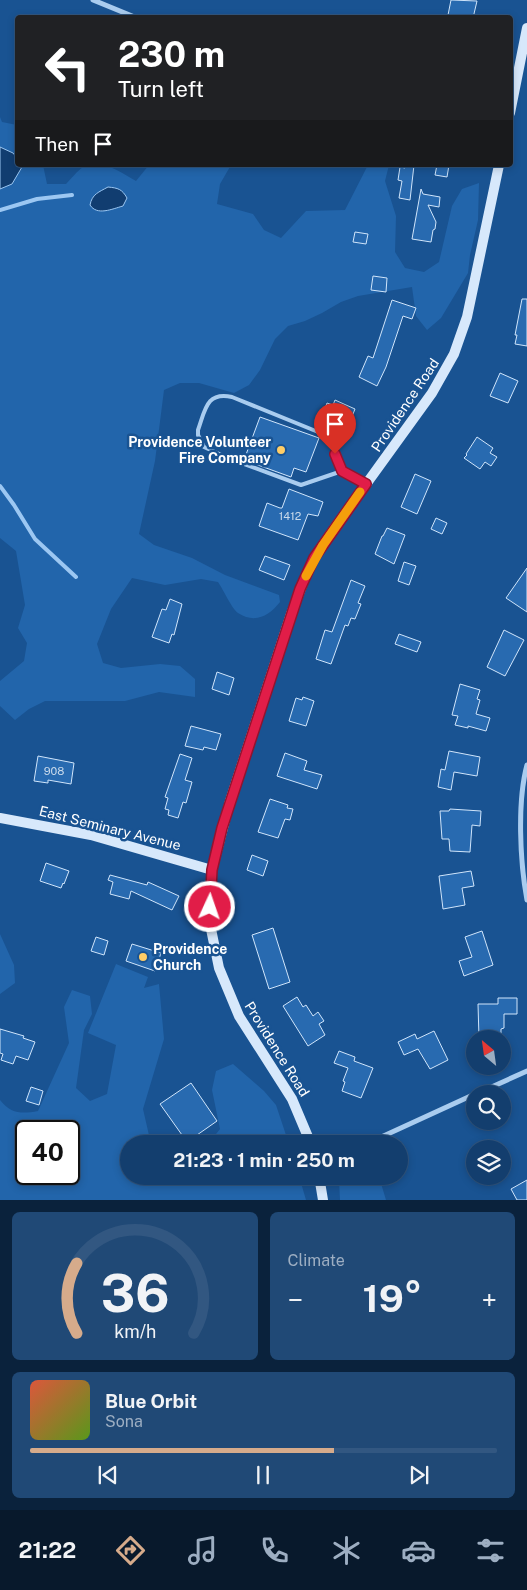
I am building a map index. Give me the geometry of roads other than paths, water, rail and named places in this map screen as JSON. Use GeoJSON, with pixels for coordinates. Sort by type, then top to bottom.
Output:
{"type":"FeatureCollection","features":[{"type":"Feature","properties":{"kind":"street"},"geometry":{"type":"LineString","coordinates":[[93,0],[130,15]]}},
{"type":"Feature","properties":{"kind":"street"},"geometry":{"type":"LineString","coordinates":[[513,98],[527,28]]}},
{"type":"Feature","properties":{"kind":"street","name":"Providence Road"},"geometry":{"type":"LineString","coordinates":[[307,1135],[292,1099],[239,1016],[219,968],[211,929],[212,870],[230,800],[300,589],[314,558],[432,393],[454,354],[467,317],[499,167]]}},
{"type":"Feature","properties":{"kind":"street"},"geometry":{"type":"LineString","coordinates":[[527,765],[522,809],[521,852],[527,900]]}},
{"type":"Feature","properties":{"kind":"street","name":"East Seminary Avenue"},"geometry":{"type":"LineString","coordinates":[[0,818],[91,835],[212,870]]}},
{"type":"Feature","properties":{"kind":"street"},"geometry":{"type":"LineString","coordinates":[[496,1085],[527,1071]]}},
{"type":"Feature","properties":{"kind":"street"},"geometry":{"type":"LineString","coordinates":[[386,1135],[466,1099]]}},
{"type":"Feature","properties":{"kind":"street"},"geometry":{"type":"LineString","coordinates":[[320,1185],[323,1200]]}},
{"type":"Feature","properties":{"kind":"lane"},"geometry":{"type":"LineString","coordinates":[[342,471],[301,485],[204,447],[198,435],[198,430],[209,402],[214,397],[223,395],[328,436],[342,471],[366,484]]}},
{"type":"Feature","properties":{"kind":"waterway"},"geometry":{"type":"LineString","coordinates":[[0,210],[37,199],[72,195]]}},
{"type":"Feature","properties":{"kind":"waterway"},"geometry":{"type":"LineString","coordinates":[[0,486],[35,539],[76,577]]}},
{"type":"Feature","properties":{"kind":"place","name":"Providence Volunteer Fire Company"},"geometry":{"type":"Point","coordinates":[281,450]}},
{"type":"Feature","properties":{"kind":"place","name":"Providence Church"},"geometry":{"type":"Point","coordinates":[143,957]}}]}
